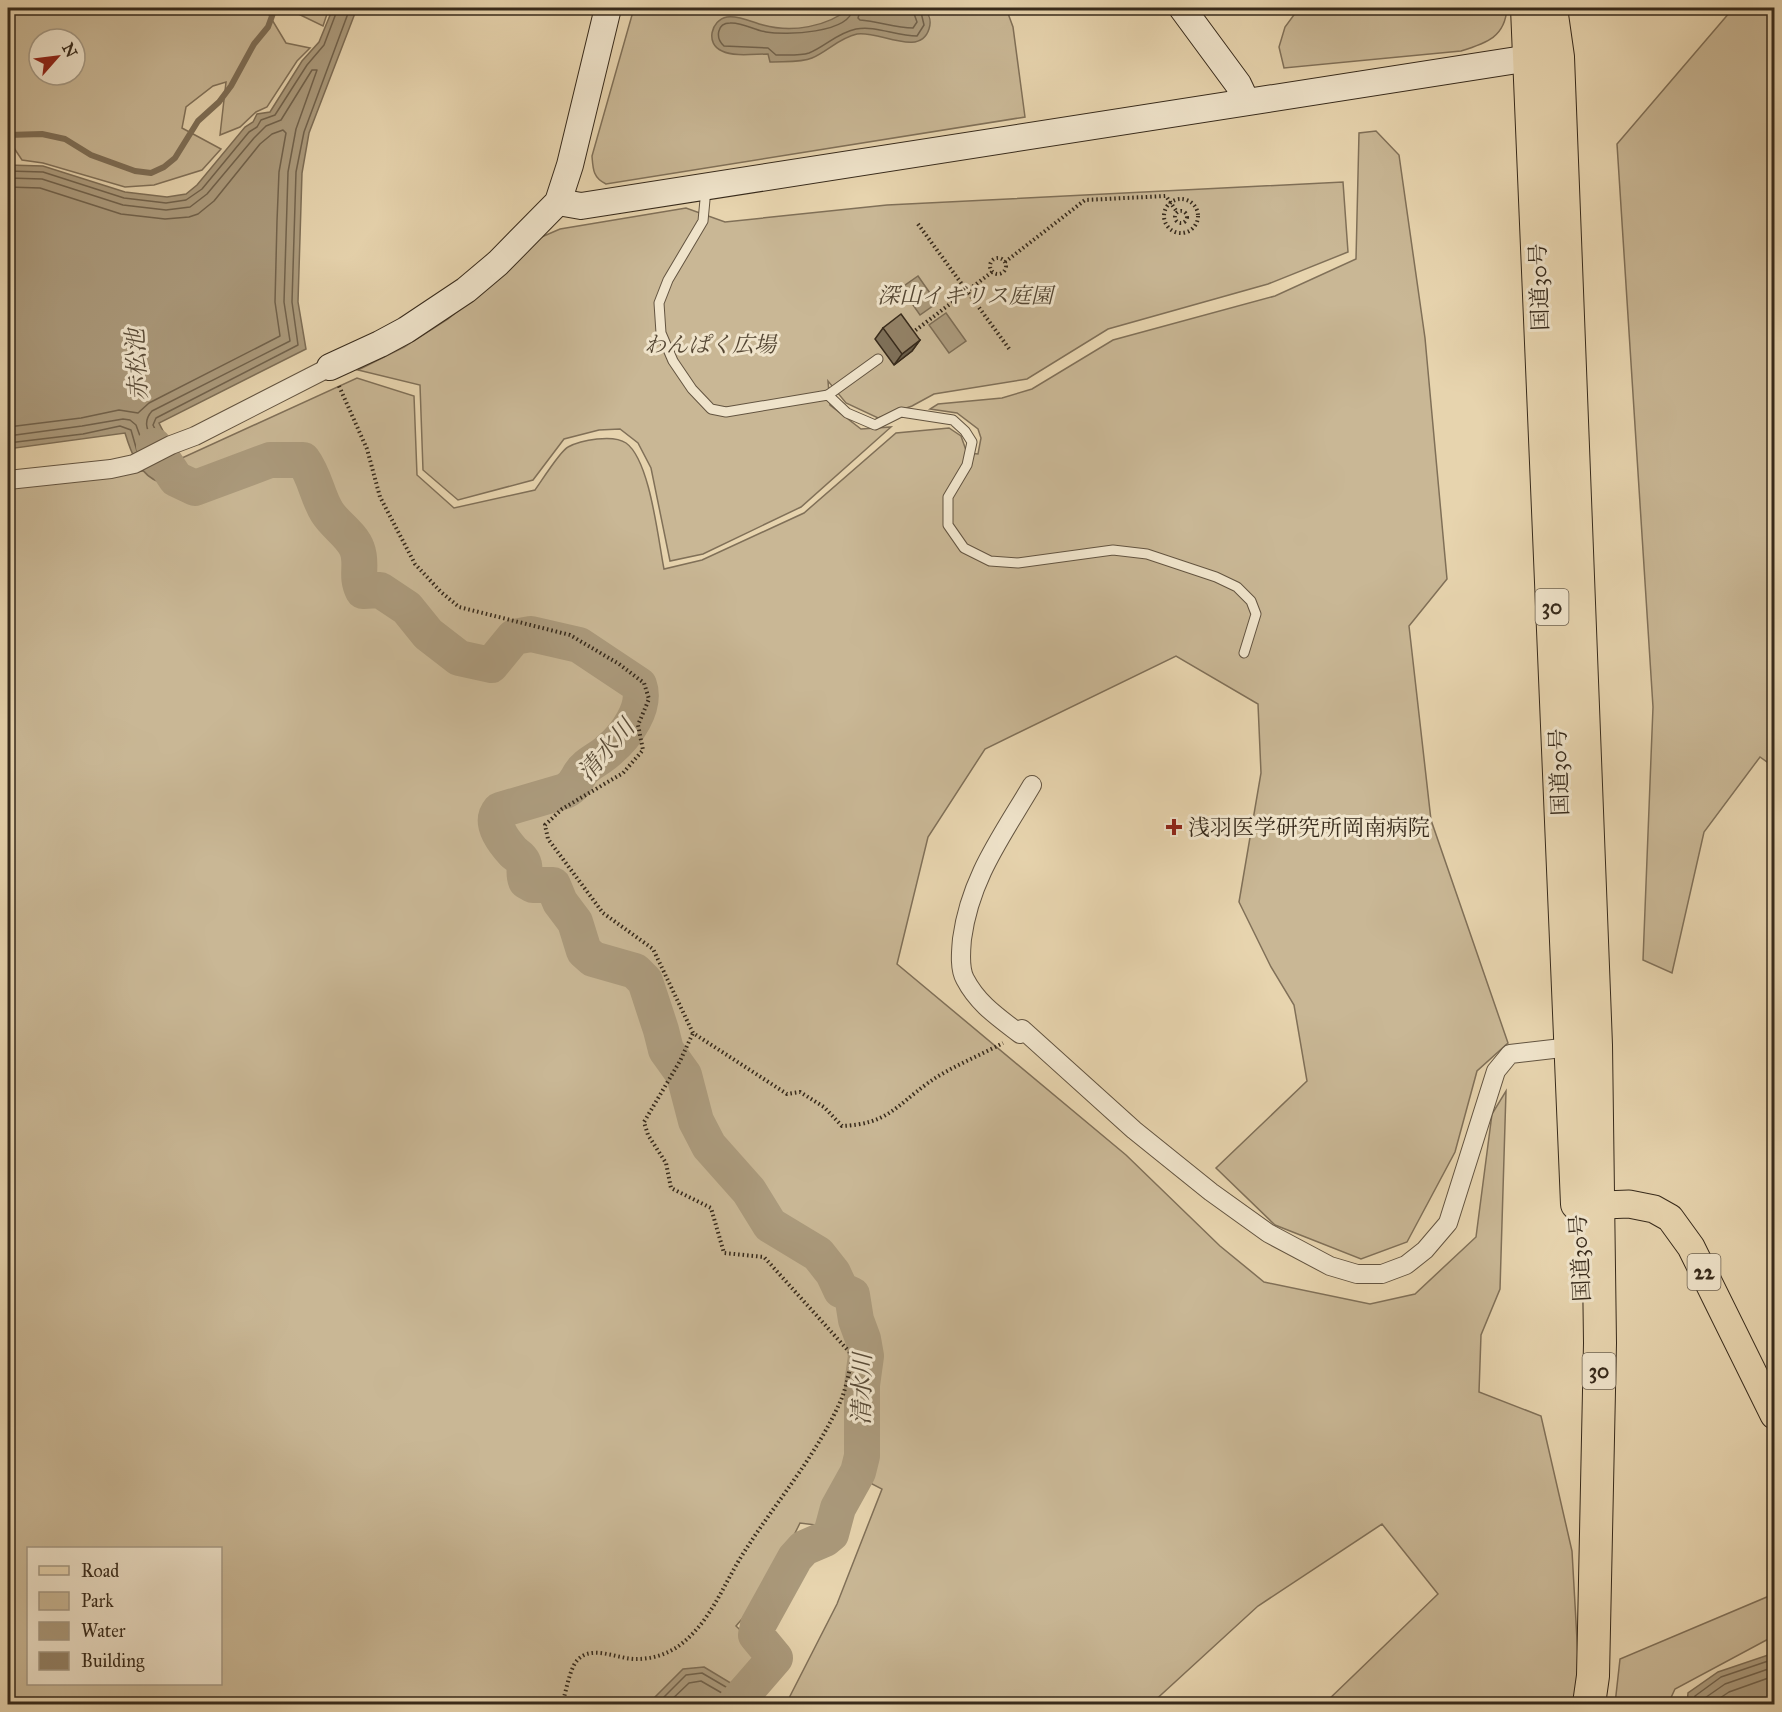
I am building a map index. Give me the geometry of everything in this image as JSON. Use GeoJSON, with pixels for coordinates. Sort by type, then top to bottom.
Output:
{"type":"FeatureCollection","features":[{"type":"Feature","properties":{"kind":"highway","name":"国道30号"},"geometry":{"type":"LineString","coordinates":[[1527,8],[1544,58]]}},
{"type":"Feature","properties":{"kind":"highway","name":"国道30号"},"geometry":{"type":"LineString","coordinates":[[1551,8],[1544,58],[1583,1046],[1587,1205],[1600,1343],[1593,1676],[1589,1704]]}},
{"type":"Feature","properties":{"kind":"main road","name":"22"},"geometry":{"type":"LineString","coordinates":[[1587,1205],[1629,1204],[1654,1209],[1670,1218],[1681,1230],[1774,1415]]}},
{"type":"Feature","properties":{"kind":"street"},"geometry":{"type":"LineString","coordinates":[[8,480],[111,469],[134,464],[380,344],[406,330],[466,290],[498,263],[558,202],[570,165],[608,8]]}},
{"type":"Feature","properties":{"kind":"street"},"geometry":{"type":"LineString","coordinates":[[1182,8],[1238,84],[1246,101]]}},
{"type":"Feature","properties":{"kind":"street"},"geometry":{"type":"LineString","coordinates":[[558,202],[581,206],[1246,101],[1544,58]]}},
{"type":"Feature","properties":{"kind":"street"},"geometry":{"type":"LineString","coordinates":[[1032,785],[981,871],[966,914],[960,952],[963,977],[980,1003],[1020,1034],[1022,1029],[1134,1130],[1210,1192],[1268,1233],[1330,1266],[1357,1274],[1382,1274],[1406,1265],[1425,1250],[1448,1223],[1496,1071],[1503,1061],[1510,1054],[1583,1046]]}},
{"type":"Feature","properties":{"kind":"lane"},"geometry":{"type":"LineString","coordinates":[[706,186],[703,221],[668,280],[659,303],[662,333],[673,361],[692,389],[711,409],[726,412],[828,395],[878,359]]}},
{"type":"Feature","properties":{"kind":"lane"},"geometry":{"type":"LineString","coordinates":[[828,395],[847,413],[875,425],[901,412],[953,420],[965,431],[972,442],[967,465],[948,497],[948,525],[964,548],[990,561],[1018,563],[1113,550],[1147,554],[1216,577],[1238,587],[1251,601],[1256,614],[1244,653]]}},
{"type":"Feature","properties":{"kind":"path"},"geometry":{"type":"LineString","coordinates":[[1005,262],[1085,200],[1166,196],[1177,212]]}},
{"type":"Feature","properties":{"kind":"path"},"geometry":{"type":"LineString","coordinates":[[1188,200],[1196,208],[1198,220],[1192,230],[1182,233],[1168,227],[1165,222],[1165,211],[1171,202],[1188,200]]}},
{"type":"Feature","properties":{"kind":"path"},"geometry":{"type":"LineString","coordinates":[[918,224],[1010,350]]}},
{"type":"Feature","properties":{"kind":"path"},"geometry":{"type":"LineString","coordinates":[[1000,259],[1005,262],[1007,267],[1002,273],[992,272],[990,267],[993,260],[1000,259]]}},
{"type":"Feature","properties":{"kind":"path"},"geometry":{"type":"LineString","coordinates":[[878,359],[992,272]]}},
{"type":"Feature","properties":{"kind":"path"},"geometry":{"type":"LineString","coordinates":[[330,367],[367,449],[380,497],[415,564],[441,592],[459,607],[570,635],[619,664],[644,683],[649,699],[638,725],[643,750],[623,773],[562,808],[545,825],[548,839],[603,913],[653,949],[693,1033],[787,1094],[800,1092],[824,1107],[842,1126],[864,1125],[896,1110],[929,1082],[1020,1034]]}},
{"type":"Feature","properties":{"kind":"path"},"geometry":{"type":"LineString","coordinates":[[562,1704],[575,1664],[584,1656],[598,1652],[635,1659],[658,1656],[685,1642],[708,1617],[741,1557],[812,1454],[841,1398],[854,1356],[764,1257],[724,1253],[711,1208],[671,1188],[666,1163],[648,1135],[644,1122],[680,1061],[693,1033]]}},
{"type":"Feature","properties":{"kind":"green space"},"geometry":{"type":"Polygon","coordinates":[[[8,8],[265,8],[286,43],[310,48],[297,61],[267,107],[256,112],[240,127],[220,135],[226,82],[213,86],[186,107],[182,128],[221,149],[202,170],[154,185],[125,187],[43,163],[22,160],[8,139],[8,8]]]}},
{"type":"Feature","properties":{"kind":"green space"},"geometry":{"type":"Polygon","coordinates":[[[286,8],[329,8],[323,26],[286,8]]]}},
{"type":"Feature","properties":{"kind":"green space"},"geometry":{"type":"Polygon","coordinates":[[[634,8],[1006,8],[1013,27],[1025,117],[606,184],[596,176],[592,156],[634,8]]]}},
{"type":"Feature","properties":{"kind":"green space"},"geometry":{"type":"Polygon","coordinates":[[[1299,8],[1507,8],[1503,26],[1493,37],[1461,51],[1284,68],[1279,47],[1285,27],[1299,8]]]}},
{"type":"Feature","properties":{"kind":"green space"},"geometry":{"type":"Polygon","coordinates":[[[1726,8],[1774,8],[1774,767],[1760,757],[1704,832],[1672,973],[1643,960],[1653,707],[1617,144],[1730,12],[1726,8]]]}},
{"type":"Feature","properties":{"kind":"green space"},"geometry":{"type":"Polygon","coordinates":[[[1376,131],[1399,155],[1425,338],[1447,579],[1409,626],[1431,820],[1508,1043],[1477,1071],[1455,1152],[1407,1242],[1361,1259],[1275,1225],[1216,1168],[1307,1081],[1294,1005],[1271,967],[1239,902],[1261,773],[1258,704],[1176,656],[985,749],[928,837],[897,964],[1126,1155],[1220,1246],[1264,1282],[1370,1304],[1415,1294],[1476,1237],[1492,1114],[1506,1091],[1500,1289],[1481,1335],[1479,1392],[1541,1416],[1572,1551],[1580,1693],[1578,1704],[1324,1704],[1438,1594],[1382,1524],[1258,1606],[1151,1704],[786,1704],[837,1604],[882,1489],[855,1475],[837,1495],[824,1526],[800,1523],[767,1590],[736,1626],[763,1652],[720,1693],[665,1690],[647,1704],[8,1704],[8,489],[158,469],[357,378],[414,396],[417,475],[454,508],[535,490],[565,450],[581,442],[605,438],[626,443],[634,452],[647,482],[664,569],[702,560],[804,513],[896,433],[949,428],[961,436],[967,453],[978,454],[981,438],[978,429],[957,413],[930,409],[938,404],[1002,398],[1032,389],[1113,340],[1275,296],[1356,259],[1359,133],[1376,131]]]}},
{"type":"Feature","properties":{"kind":"green space","name":"わんぱく広場"},"geometry":{"type":"Polygon","coordinates":[[[1343,182],[1348,252],[1268,284],[1108,329],[1027,379],[934,394],[912,406],[878,418],[846,403],[828,381],[830,405],[861,429],[891,427],[801,507],[703,554],[670,561],[651,468],[638,443],[620,429],[599,430],[564,439],[533,480],[458,500],[423,470],[420,385],[358,370],[404,347],[448,319],[508,270],[537,239],[560,229],[686,208],[725,222],[887,205],[1343,182]]]}},
{"type":"Feature","properties":{"kind":"green space"},"geometry":{"type":"Polygon","coordinates":[[[1774,1594],[1774,1636],[1675,1689],[1668,1704],[1615,1704],[1620,1659],[1774,1594]]]}},
{"type":"Feature","properties":{"kind":"water","name":"赤松池"},"geometry":{"type":"Polygon","coordinates":[[[333,8],[357,8],[309,133],[302,173],[298,302],[306,349],[159,423],[187,478],[183,491],[147,475],[133,456],[125,433],[8,449],[8,165],[43,166],[125,192],[167,197],[186,194],[197,185],[245,127],[253,122],[257,114],[270,112],[302,61],[319,42],[333,8]]]}},
{"type":"Feature","properties":{"kind":"water"},"geometry":{"type":"Polygon","coordinates":[[[850,8],[924,8],[930,17],[930,26],[924,37],[917,41],[898,41],[857,34],[845,38],[808,60],[797,61],[770,62],[768,54],[727,53],[713,43],[714,27],[721,19],[727,17],[774,27],[797,28],[831,20],[850,8]]]}},
{"type":"Feature","properties":{"kind":"water"},"geometry":{"type":"Polygon","coordinates":[[[918,276],[937,303],[920,315],[901,288],[918,276]]]}},
{"type":"Feature","properties":{"kind":"water"},"geometry":{"type":"Polygon","coordinates":[[[946,313],[966,341],[949,353],[929,325],[946,313]]]}},
{"type":"Feature","properties":{"kind":"water"},"geometry":{"type":"Polygon","coordinates":[[[1774,1653],[1774,1704],[1687,1704],[1688,1693],[1718,1672],[1774,1653]]]}},
{"type":"Feature","properties":{"kind":"water"},"geometry":{"type":"Polygon","coordinates":[[[704,1667],[764,1703],[648,1704],[683,1669],[704,1667]]]}},
{"type":"Feature","properties":{"kind":"building"},"geometry":{"type":"Polygon","coordinates":[[[901,314],[920,340],[902,354],[883,328],[901,314]]]}},
{"type":"Feature","properties":{"kind":"waterway"},"geometry":{"type":"LineString","coordinates":[[8,135],[42,134],[65,139],[91,155],[135,171],[151,173],[164,167],[175,158],[198,121],[219,102],[231,86],[254,44],[268,27],[275,8]]}},
{"type":"Feature","properties":{"kind":"waterway","name":"清水川"},"geometry":{"type":"LineString","coordinates":[[154,446],[176,479],[195,488],[270,460],[303,460],[327,512],[355,544],[363,591],[380,590],[407,608],[428,634],[459,658],[491,665],[514,637],[531,634],[579,645],[639,685],[641,694],[638,712],[628,729],[615,744],[586,767],[573,785],[565,791],[500,810],[496,820],[499,832],[505,843],[522,860],[526,881],[533,885],[553,885],[560,902],[575,922],[584,951],[593,959],[635,971],[645,981],[666,1050],[684,1075],[696,1121],[709,1146],[749,1191],[770,1225],[818,1254],[833,1273],[841,1290],[852,1295],[866,1356],[862,1385],[862,1456],[858,1472],[838,1508],[831,1534],[804,1548],[795,1558],[758,1625],[756,1635],[775,1658],[735,1704]]}},
{"type":"Feature","properties":{"kind":"place","name":"浅羽医学研究所岡南病院"},"geometry":{"type":"Point","coordinates":[1174,827]}},
{"type":"Feature","properties":{"kind":"park label","name":"深山イギリス庭園"},"geometry":{"type":"Point","coordinates":[965,295]}}]}
